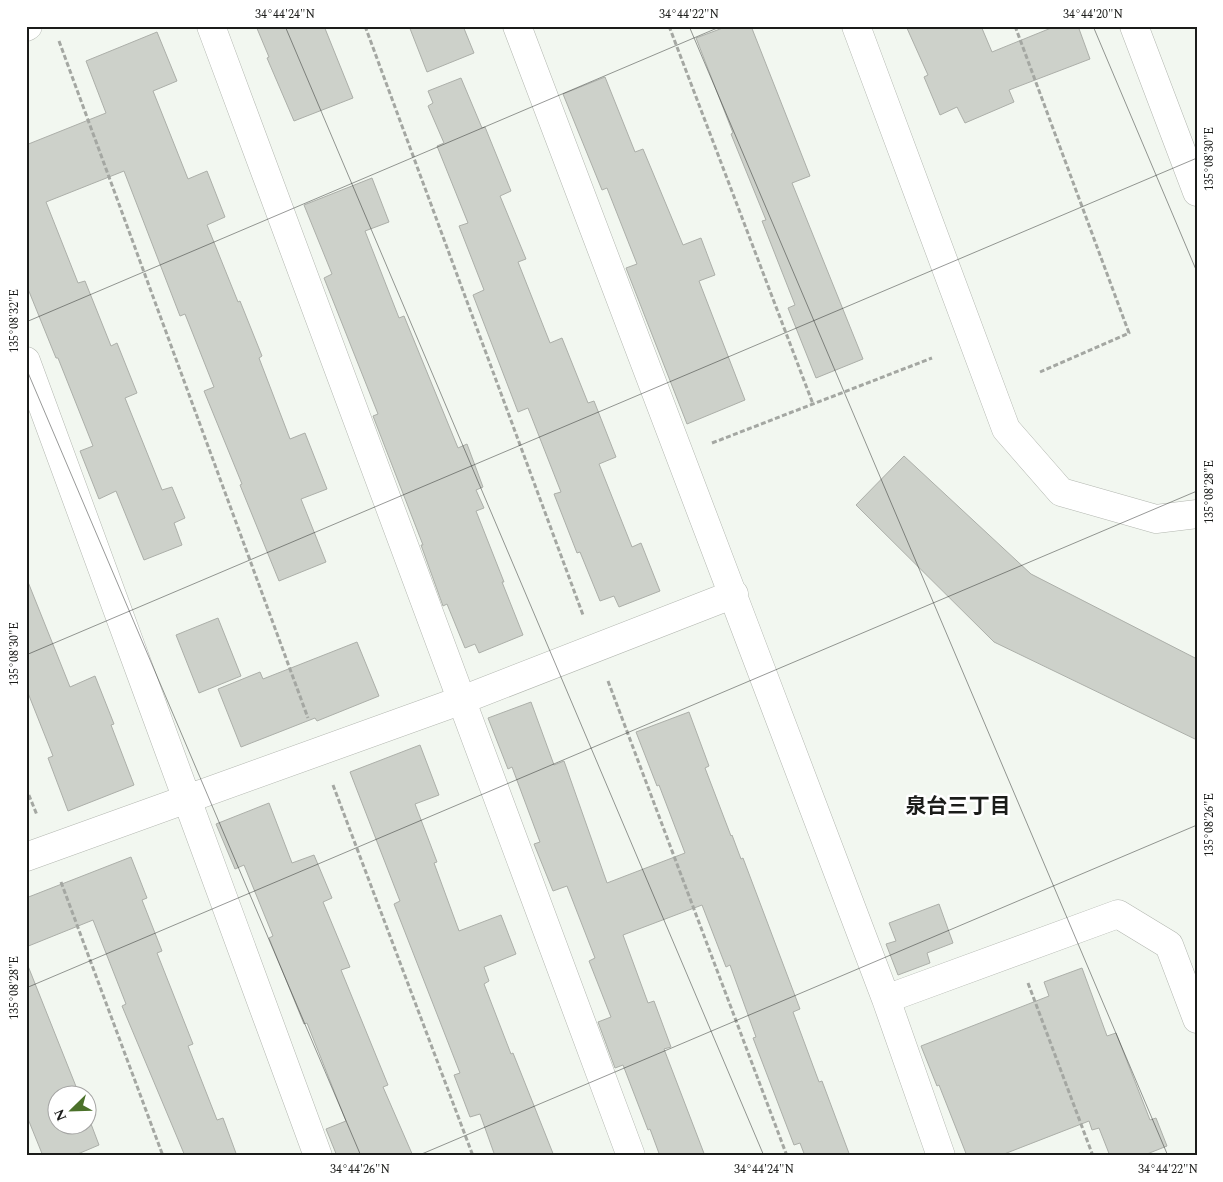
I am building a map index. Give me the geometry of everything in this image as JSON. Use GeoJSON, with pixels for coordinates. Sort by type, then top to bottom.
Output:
{"type":"FeatureCollection","features":[{"type":"Feature","properties":{"kind":"street"},"geometry":{"type":"LineString","coordinates":[[211,26],[631,1156]]}},
{"type":"Feature","properties":{"kind":"street"},"geometry":{"type":"LineString","coordinates":[[517,26],[886,999],[941,1156]]}},
{"type":"Feature","properties":{"kind":"street"},"geometry":{"type":"LineString","coordinates":[[856,26],[1006,430],[1061,492],[1156,519],[1197,514]]}},
{"type":"Feature","properties":{"kind":"street"},"geometry":{"type":"LineString","coordinates":[[1134,26],[1197,192]]}},
{"type":"Feature","properties":{"kind":"street"},"geometry":{"type":"LineString","coordinates":[[26,361],[318,1156]]}},
{"type":"Feature","properties":{"kind":"street"},"geometry":{"type":"LineString","coordinates":[[38,853],[462,700],[734,594]]}},
{"type":"Feature","properties":{"kind":"street"},"geometry":{"type":"LineString","coordinates":[[886,999],[1118,914],[1169,945],[1197,1018]]}},
{"type":"Feature","properties":{"kind":"path"},"geometry":{"type":"LineString","coordinates":[[365,26],[595,648],[787,1156]]}},
{"type":"Feature","properties":{"kind":"path"},"geometry":{"type":"LineString","coordinates":[[669,26],[813,404]]}},
{"type":"Feature","properties":{"kind":"path"},"geometry":{"type":"LineString","coordinates":[[1015,26],[1129,332],[1040,372]]}},
{"type":"Feature","properties":{"kind":"path"},"geometry":{"type":"LineString","coordinates":[[57,36],[320,751],[473,1156]]}},
{"type":"Feature","properties":{"kind":"path"},"geometry":{"type":"LineString","coordinates":[[681,455],[932,358]]}},
{"type":"Feature","properties":{"kind":"path"},"geometry":{"type":"LineString","coordinates":[[26,788],[38,853],[163,1156]]}},
{"type":"Feature","properties":{"kind":"path"},"geometry":{"type":"LineString","coordinates":[[1016,951],[1093,1156]]}},
{"type":"Feature","properties":{"kind":"building"},"geometry":{"type":"Polygon","coordinates":[[[256,26],[324,26],[353,98],[294,121],[267,58],[269,57],[256,26]]]}},
{"type":"Feature","properties":{"kind":"building"},"geometry":{"type":"Polygon","coordinates":[[[409,26],[463,26],[474,53],[427,72],[409,26]]]}},
{"type":"Feature","properties":{"kind":"building"},"geometry":{"type":"Polygon","coordinates":[[[728,26],[751,26],[810,176],[792,183],[863,359],[816,378],[788,308],[795,305],[762,221],[766,220],[731,134],[733,133],[696,38],[728,26]]]}},
{"type":"Feature","properties":{"kind":"building"},"geometry":{"type":"Polygon","coordinates":[[[906,26],[981,26],[992,52],[1056,26],[1078,26],[1090,59],[1009,90],[1014,102],[965,123],[957,107],[940,115],[924,77],[928,75],[906,26]]]}},
{"type":"Feature","properties":{"kind":"building"},"geometry":{"type":"Polygon","coordinates":[[[157,32],[177,81],[153,91],[188,179],[207,171],[225,217],[207,225],[262,356],[259,358],[290,439],[305,433],[327,489],[301,499],[326,562],[279,581],[204,391],[214,387],[185,314],[180,316],[124,171],[46,202],[78,283],[85,281],[111,346],[117,343],[137,393],[125,398],[162,490],[172,487],[185,518],[174,523],[182,545],[144,560],[116,491],[99,499],[80,451],[93,446],[26,284],[26,145],[106,113],[86,61],[157,32]]]}},
{"type":"Feature","properties":{"kind":"building"},"geometry":{"type":"Polygon","coordinates":[[[605,77],[635,152],[643,149],[683,245],[701,238],[715,275],[699,281],[745,400],[687,424],[626,268],[637,264],[607,188],[602,190],[563,94],[605,77]]]}},
{"type":"Feature","properties":{"kind":"building"},"geometry":{"type":"Polygon","coordinates":[[[461,78],[482,128],[485,127],[511,191],[500,196],[526,259],[518,262],[550,343],[562,338],[588,403],[594,401],[616,457],[599,464],[632,547],[641,543],[660,591],[619,607],[614,596],[600,601],[580,552],[577,553],[554,494],[561,492],[528,408],[518,412],[473,295],[484,290],[459,226],[468,223],[437,146],[444,143],[428,106],[433,103],[428,91],[461,78]]]}},
{"type":"Feature","properties":{"kind":"building"},"geometry":{"type":"Polygon","coordinates":[[[372,178],[389,222],[365,231],[399,318],[404,316],[458,448],[467,444],[483,487],[476,490],[484,508],[476,511],[523,635],[479,653],[475,644],[465,648],[447,604],[443,606],[421,545],[423,545],[373,416],[378,414],[324,278],[332,274],[304,205],[372,178]]]}},
{"type":"Feature","properties":{"kind":"building"},"geometry":{"type":"Polygon","coordinates":[[[904,456],[1031,574],[1197,659],[1197,740],[994,642],[856,505],[904,456]]]}},
{"type":"Feature","properties":{"kind":"building"},"geometry":{"type":"Polygon","coordinates":[[[26,582],[28,582],[70,687],[95,676],[114,724],[111,725],[134,785],[68,811],[48,758],[53,756],[26,688],[26,582]]]}},
{"type":"Feature","properties":{"kind":"building"},"geometry":{"type":"Polygon","coordinates":[[[218,618],[241,676],[199,693],[176,635],[218,618]]]}},
{"type":"Feature","properties":{"kind":"building"},"geometry":{"type":"Polygon","coordinates":[[[357,642],[379,696],[317,721],[315,718],[241,747],[218,689],[260,672],[263,679],[357,642]]]}},
{"type":"Feature","properties":{"kind":"building"},"geometry":{"type":"Polygon","coordinates":[[[531,702],[554,765],[564,761],[607,883],[685,853],[636,732],[689,712],[709,766],[705,768],[731,836],[741,859],[743,858],[800,1009],[793,1012],[819,1082],[822,1081],[850,1156],[805,1156],[800,1143],[794,1145],[753,1038],[756,1037],[730,965],[726,967],[702,905],[623,935],[648,1003],[654,1001],[671,1047],[664,1049],[705,1156],[660,1156],[623,1065],[615,1068],[598,1022],[611,1017],[589,961],[595,958],[567,886],[553,891],[534,844],[540,842],[512,767],[508,769],[488,718],[531,702]]]}},
{"type":"Feature","properties":{"kind":"building"},"geometry":{"type":"Polygon","coordinates":[[[420,745],[439,795],[415,804],[437,862],[434,863],[459,931],[501,915],[516,954],[484,967],[489,981],[484,984],[554,1156],[495,1156],[480,1114],[470,1117],[454,1075],[460,1073],[394,904],[400,901],[350,772],[420,745]]]}},
{"type":"Feature","properties":{"kind":"building"},"geometry":{"type":"Polygon","coordinates":[[[269,803],[292,863],[314,855],[332,898],[323,902],[350,967],[341,970],[388,1085],[383,1087],[413,1156],[337,1156],[326,1129],[346,1121],[307,1023],[304,1024],[269,938],[273,936],[244,865],[235,869],[216,824],[269,803]]]}},
{"type":"Feature","properties":{"kind":"building"},"geometry":{"type":"Polygon","coordinates":[[[131,857],[147,898],[142,900],[162,951],[157,953],[193,1044],[188,1046],[217,1120],[223,1118],[237,1156],[185,1156],[122,1006],[126,1004],[93,920],[26,947],[26,898],[131,857]]]}},
{"type":"Feature","properties":{"kind":"building"},"geometry":{"type":"Polygon","coordinates":[[[939,904],[953,943],[927,953],[930,963],[898,975],[886,944],[896,941],[889,923],[939,904]]]}},
{"type":"Feature","properties":{"kind":"building"},"geometry":{"type":"Polygon","coordinates":[[[26,966],[28,966],[75,1084],[48,1084],[48,1134],[95,1134],[99,1145],[73,1156],[43,1156],[26,1114],[26,966]]]}},
{"type":"Feature","properties":{"kind":"building"},"geometry":{"type":"Polygon","coordinates":[[[1082,968],[1107,1036],[1116,1033],[1150,1120],[1156,1118],[1167,1146],[1142,1156],[1110,1156],[1099,1128],[1092,1130],[1089,1121],[999,1156],[967,1156],[939,1085],[937,1086],[921,1046],[1049,996],[1044,982],[1082,968]]]}},
{"type":"Feature","properties":{"kind":"district","name":"泉台三丁目"},"geometry":{"type":"Point","coordinates":[958,806]}}]}
